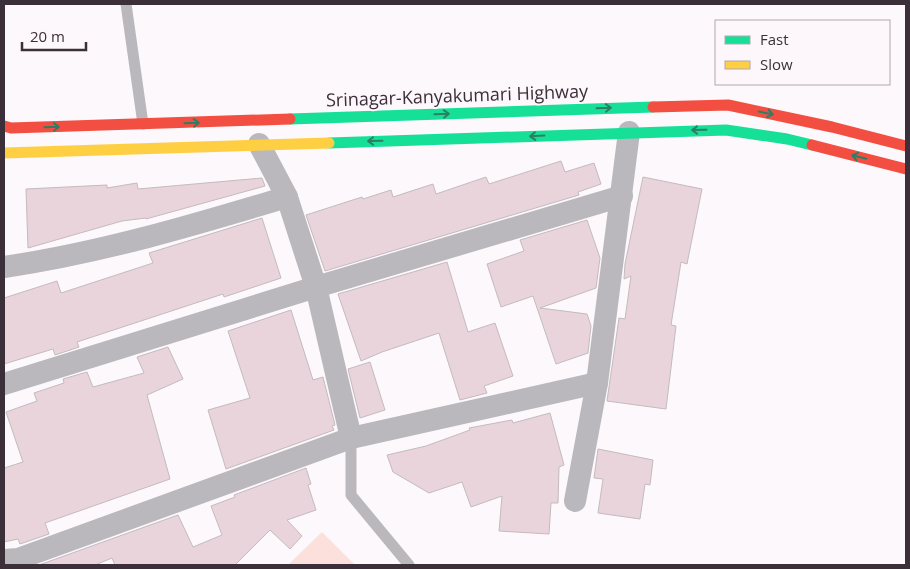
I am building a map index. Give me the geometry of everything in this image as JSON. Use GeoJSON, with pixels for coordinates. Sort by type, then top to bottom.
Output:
{"type":"FeatureCollection","features":[{"type":"Feature","properties":{"kind":"highway","name":"Srinagar-Kanyakumari Highway"},"geometry":{"type":"LineString","coordinates":[[4,126],[11,128],[728,105],[832,127],[906,146]]}},
{"type":"Feature","properties":{"kind":"highway"},"geometry":{"type":"LineString","coordinates":[[4,153],[726,130],[787,139],[906,169]]}},
{"type":"Feature","properties":{"kind":"street"},"geometry":{"type":"LineString","coordinates":[[575,501],[597,383],[629,132]]}},
{"type":"Feature","properties":{"kind":"street"},"geometry":{"type":"LineString","coordinates":[[259,144],[287,197],[316,287],[351,438]]}},
{"type":"Feature","properties":{"kind":"street"},"geometry":{"type":"LineString","coordinates":[[4,384],[316,287],[622,196]]}},
{"type":"Feature","properties":{"kind":"street"},"geometry":{"type":"LineString","coordinates":[[4,267],[50,260],[127,241],[202,222],[287,197]]}},
{"type":"Feature","properties":{"kind":"street"},"geometry":{"type":"LineString","coordinates":[[14,561],[351,438],[597,383]]}},
{"type":"Feature","properties":{"kind":"lane"},"geometry":{"type":"LineString","coordinates":[[126,4],[143,124]]}},
{"type":"Feature","properties":{"kind":"lane"},"geometry":{"type":"LineString","coordinates":[[351,438],[351,495],[408,565]]}},
{"type":"Feature","properties":{"kind":"shaded area"},"geometry":{"type":"Polygon","coordinates":[[[322,532],[355,565],[288,565],[322,532]]]}},
{"type":"Feature","properties":{"kind":"building"},"geometry":{"type":"Polygon","coordinates":[[[561,161],[565,172],[594,163],[601,184],[578,192],[579,195],[325,271],[306,215],[391,190],[393,197],[433,184],[436,194],[486,177],[489,184],[561,161]]]}},
{"type":"Feature","properties":{"kind":"building"},"geometry":{"type":"Polygon","coordinates":[[[643,177],[702,189],[687,264],[681,262],[671,325],[676,326],[666,409],[607,401],[619,318],[625,319],[631,276],[624,279],[625,264],[643,177]]]}},
{"type":"Feature","properties":{"kind":"building"},"geometry":{"type":"Polygon","coordinates":[[[262,178],[265,186],[146,219],[122,221],[28,248],[26,189],[107,185],[107,188],[137,183],[138,189],[262,178]]]}},
{"type":"Feature","properties":{"kind":"building"},"geometry":{"type":"Polygon","coordinates":[[[262,218],[281,278],[224,297],[223,294],[77,342],[79,347],[55,355],[53,349],[4,364],[4,298],[57,281],[61,293],[153,263],[149,253],[262,218]]]}},
{"type":"Feature","properties":{"kind":"building"},"geometry":{"type":"Polygon","coordinates":[[[587,220],[600,258],[596,288],[540,308],[587,314],[591,326],[588,353],[556,364],[533,296],[501,307],[487,264],[524,251],[520,240],[587,220]]]}},
{"type":"Feature","properties":{"kind":"building"},"geometry":{"type":"Polygon","coordinates":[[[447,262],[468,332],[495,323],[513,376],[484,386],[487,393],[460,400],[439,333],[361,361],[338,294],[447,262]]]}},
{"type":"Feature","properties":{"kind":"building"},"geometry":{"type":"Polygon","coordinates":[[[291,310],[313,380],[323,377],[335,425],[332,426],[334,430],[226,469],[208,410],[250,398],[228,331],[291,310]]]}},
{"type":"Feature","properties":{"kind":"building"},"geometry":{"type":"Polygon","coordinates":[[[168,347],[183,379],[147,395],[170,479],[45,523],[49,534],[20,544],[18,539],[4,542],[4,468],[23,462],[6,412],[37,401],[34,393],[64,383],[63,379],[87,372],[93,387],[144,373],[137,357],[168,347]]]}},
{"type":"Feature","properties":{"kind":"building"},"geometry":{"type":"Polygon","coordinates":[[[370,362],[385,410],[360,418],[348,369],[370,362]]]}},
{"type":"Feature","properties":{"kind":"building"},"geometry":{"type":"Polygon","coordinates":[[[550,413],[564,465],[559,467],[558,503],[551,503],[549,534],[499,531],[502,496],[471,507],[462,482],[429,493],[393,472],[387,455],[426,446],[470,430],[469,428],[512,420],[513,423],[550,413]]]}},
{"type":"Feature","properties":{"kind":"building"},"geometry":{"type":"Polygon","coordinates":[[[598,449],[653,460],[650,485],[645,484],[640,519],[598,513],[603,479],[594,478],[598,449]]]}},
{"type":"Feature","properties":{"kind":"building"},"geometry":{"type":"Polygon","coordinates":[[[306,468],[311,484],[308,485],[316,510],[287,520],[302,536],[290,549],[270,530],[235,565],[115,565],[112,558],[95,565],[39,565],[178,515],[193,547],[222,535],[211,506],[235,497],[234,495],[306,468]]]}},
{"type":"Feature","properties":{"kind":"traffic: fast"},"geometry":{"type":"LineString","coordinates":[[290,119],[653,107]]}},
{"type":"Feature","properties":{"kind":"traffic: fast"},"geometry":{"type":"LineString","coordinates":[[329,143],[726,130],[787,139],[812,145]]}},
{"type":"Feature","properties":{"kind":"traffic: slow"},"geometry":{"type":"LineString","coordinates":[[4,153],[329,143]]}},
{"type":"Feature","properties":{"kind":"traffic: jam"},"geometry":{"type":"LineString","coordinates":[[653,107],[728,105],[832,127],[906,146]]}},
{"type":"Feature","properties":{"kind":"traffic: jam"},"geometry":{"type":"LineString","coordinates":[[4,126],[11,128],[290,119]]}},
{"type":"Feature","properties":{"kind":"traffic: jam"},"geometry":{"type":"LineString","coordinates":[[812,145],[906,169]]}}]}
